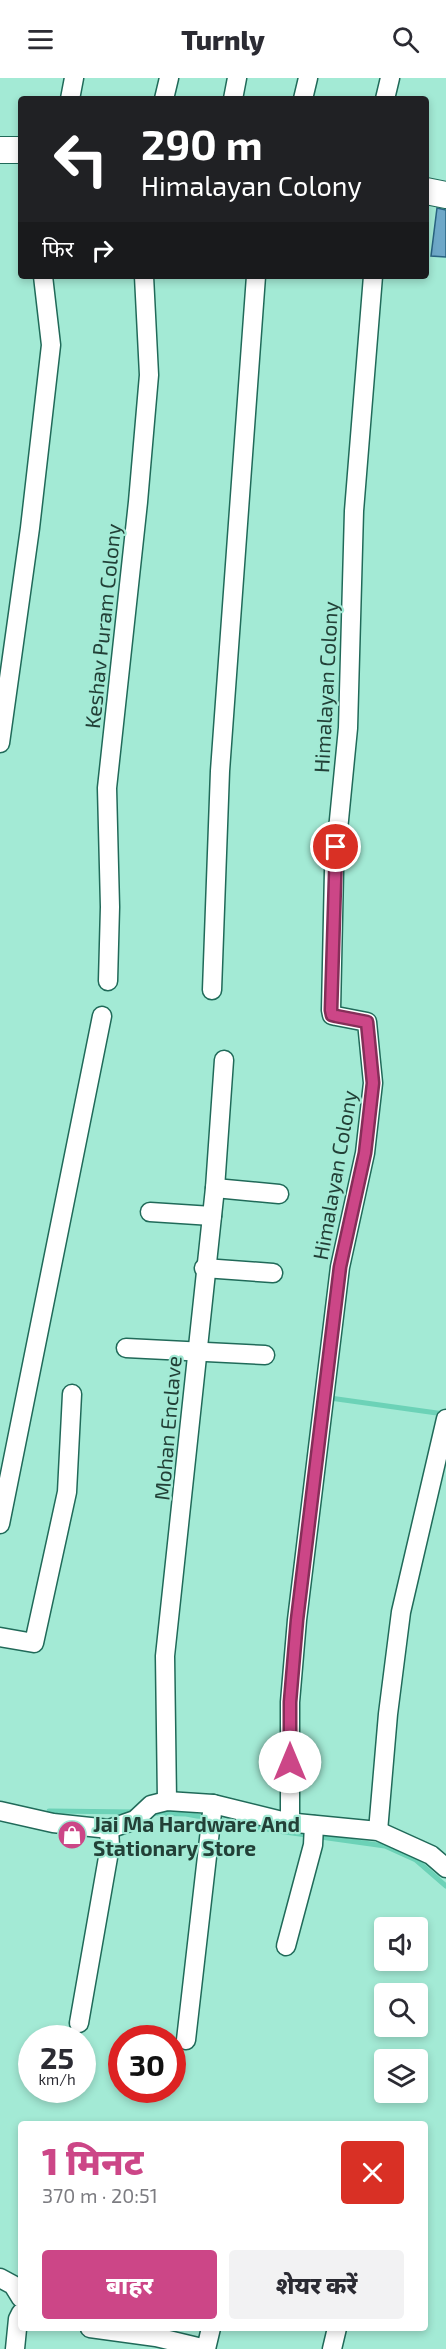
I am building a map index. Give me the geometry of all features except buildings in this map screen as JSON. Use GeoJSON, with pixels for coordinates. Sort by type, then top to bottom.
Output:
{"type":"FeatureCollection","features":[{"type":"Feature","properties":{"kind":"main road"},"geometry":{"type":"LineString","coordinates":[[0,150],[18,150]]}},
{"type":"Feature","properties":{"kind":"main road"},"geometry":{"type":"LineString","coordinates":[[429,192],[446,195]]}},
{"type":"Feature","properties":{"kind":"street"},"geometry":{"type":"LineString","coordinates":[[71,96],[74,78]]}},
{"type":"Feature","properties":{"kind":"street"},"geometry":{"type":"LineString","coordinates":[[165,96],[169,78]]}},
{"type":"Feature","properties":{"kind":"street"},"geometry":{"type":"LineString","coordinates":[[233,96],[237,78]]}},
{"type":"Feature","properties":{"kind":"street"},"geometry":{"type":"LineString","coordinates":[[304,96],[308,78]]}},
{"type":"Feature","properties":{"kind":"street"},"geometry":{"type":"LineString","coordinates":[[386,96],[390,78]]}},
{"type":"Feature","properties":{"kind":"street"},"geometry":{"type":"LineString","coordinates":[[0,743],[30,528],[51,345],[43,279]]}},
{"type":"Feature","properties":{"kind":"street","name":"Keshav Puram Colony"},"geometry":{"type":"LineString","coordinates":[[108,981],[110,907],[106,788],[138,502],[149,375],[144,279]]}},
{"type":"Feature","properties":{"kind":"street"},"geometry":{"type":"LineString","coordinates":[[212,990],[220,771],[256,279]]}},
{"type":"Feature","properties":{"kind":"street","name":"Himalayan Colony"},"geometry":{"type":"LineString","coordinates":[[290,1822],[290,1702],[297,1620],[340,1267],[365,1153],[373,1083],[367,1022],[332,1015],[331,1010],[334,871],[348,728],[354,511],[373,279]]}},
{"type":"Feature","properties":{"kind":"street"},"geometry":{"type":"LineString","coordinates":[[0,1524],[102,1016]]}},
{"type":"Feature","properties":{"kind":"street","name":"Mohan Enclave"},"geometry":{"type":"LineString","coordinates":[[159,1803],[165,1656],[204,1268],[212,1216],[224,1060]]}},
{"type":"Feature","properties":{"kind":"street"},"geometry":{"type":"LineString","coordinates":[[214,1188],[279,1194]]}},
{"type":"Feature","properties":{"kind":"street"},"geometry":{"type":"LineString","coordinates":[[150,1212],[212,1216]]}},
{"type":"Feature","properties":{"kind":"street"},"geometry":{"type":"LineString","coordinates":[[204,1268],[273,1273]]}},
{"type":"Feature","properties":{"kind":"street"},"geometry":{"type":"LineString","coordinates":[[126,1348],[265,1355]]}},
{"type":"Feature","properties":{"kind":"street"},"geometry":{"type":"LineString","coordinates":[[0,1636],[34,1643],[67,1492],[72,1394]]}},
{"type":"Feature","properties":{"kind":"street"},"geometry":{"type":"LineString","coordinates":[[378,1831],[388,1714],[401,1612],[446,1419]]}},
{"type":"Feature","properties":{"kind":"street"},"geometry":{"type":"LineString","coordinates":[[0,1811],[53,1823],[109,1829],[135,1820],[159,1803],[211,1814],[290,1822],[313,1834],[378,1831],[431,1855],[446,1868]]}},
{"type":"Feature","properties":{"kind":"street"},"geometry":{"type":"LineString","coordinates":[[186,2040],[211,1814]]}},
{"type":"Feature","properties":{"kind":"street"},"geometry":{"type":"LineString","coordinates":[[79,2023],[110,1845],[109,1829]]}},
{"type":"Feature","properties":{"kind":"street"},"geometry":{"type":"LineString","coordinates":[[286,1947],[313,1834]]}},
{"type":"Feature","properties":{"kind":"street"},"geometry":{"type":"LineString","coordinates":[[0,2278],[13,2285],[18,2293]]}},
{"type":"Feature","properties":{"kind":"street"},"geometry":{"type":"LineString","coordinates":[[15,2349],[18,2319]]}},
{"type":"Feature","properties":{"kind":"street"},"geometry":{"type":"LineString","coordinates":[[140,2331],[157,2332],[206,2349],[210,2331]]}},
{"type":"Feature","properties":{"kind":"street"},"geometry":{"type":"LineString","coordinates":[[332,2349],[336,2331]]}},
{"type":"Feature","properties":{"kind":"waterway"},"geometry":{"type":"LineString","coordinates":[[330,1398],[444,1414]]}},
{"type":"Feature","properties":{"kind":"waterway"},"geometry":{"type":"LineString","coordinates":[[49,1811],[136,1812]]}},
{"type":"Feature","properties":{"kind":"waterway"},"geometry":{"type":"LineString","coordinates":[[151,1813],[186,1814],[278,1831],[385,1846],[416,1860],[446,1886]]}},
{"type":"Feature","properties":{"kind":"place","name":"Jai Ma Hardware And Stationary Store"},"geometry":{"type":"Point","coordinates":[72,1835]}},
{"type":"Feature","properties":{"kind":"route"},"geometry":{"type":"LineString","coordinates":[[290,1762],[290,1702],[297,1620],[340,1267],[365,1153],[373,1083],[367,1022],[332,1015],[331,1010],[336,847]]}}]}
